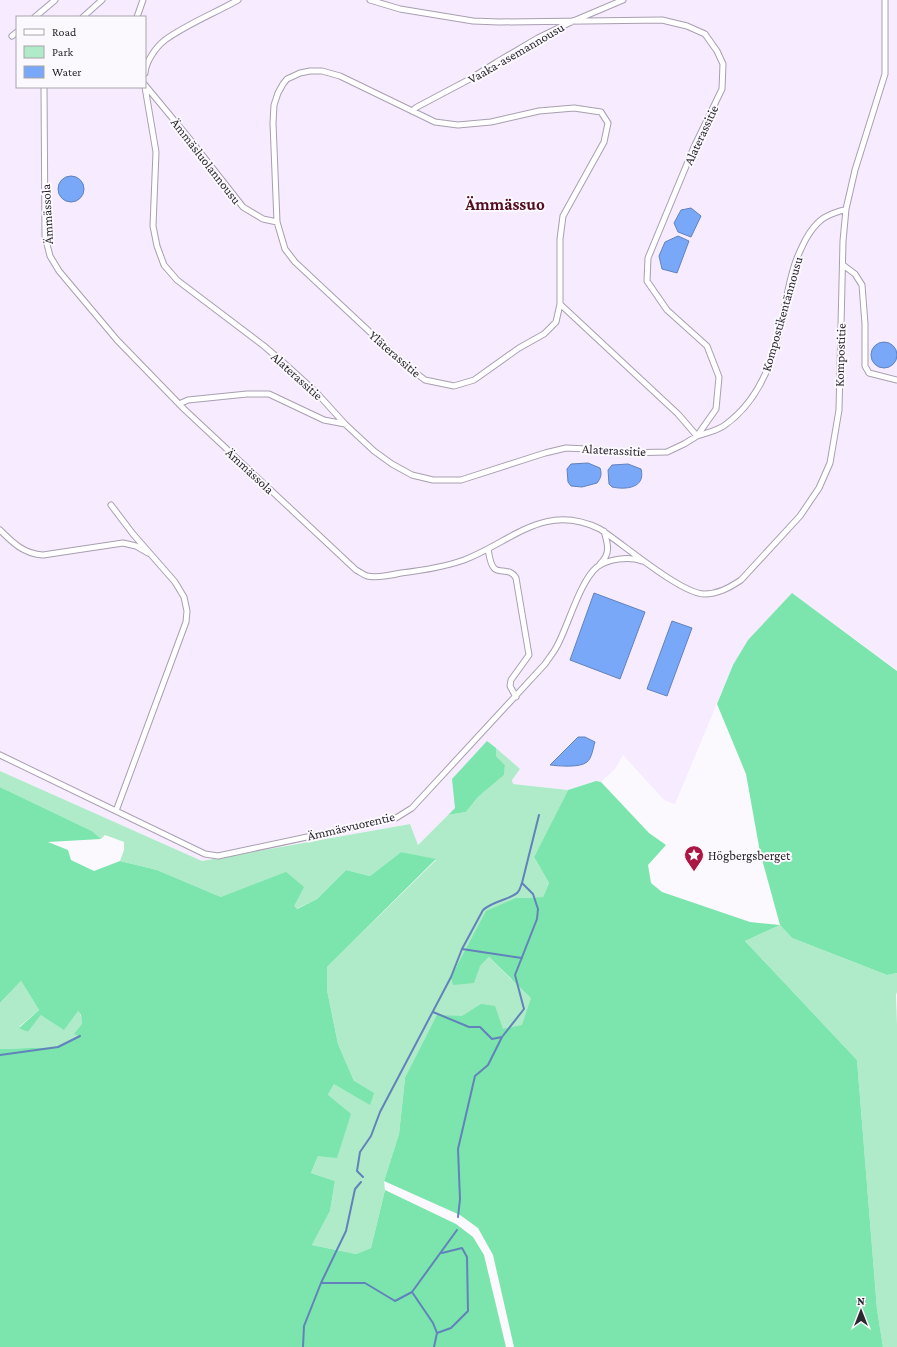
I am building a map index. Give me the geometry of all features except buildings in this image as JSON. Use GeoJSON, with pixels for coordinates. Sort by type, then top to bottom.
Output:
{"type":"FeatureCollection","features":[{"type":"Feature","properties":{"kind":"street"},"geometry":{"type":"LineString","coordinates":[[36,16],[55,0]]}},
{"type":"Feature","properties":{"kind":"street"},"geometry":{"type":"LineString","coordinates":[[84,16],[102,0]]}},
{"type":"Feature","properties":{"kind":"street"},"geometry":{"type":"LineString","coordinates":[[137,16],[143,0]]}},
{"type":"Feature","properties":{"kind":"street"},"geometry":{"type":"LineString","coordinates":[[146,65],[153,53],[164,41],[238,0]]}},
{"type":"Feature","properties":{"kind":"street","name":"Alaterassitie"},"geometry":{"type":"LineString","coordinates":[[145,88],[156,152],[153,226],[156,246],[164,266],[176,280],[264,346],[286,365],[315,391],[345,424],[374,451],[392,464],[412,475],[433,480],[461,480],[545,453],[566,448],[624,453],[666,452],[697,436],[716,409],[719,376],[707,346],[666,310],[647,281],[648,258],[694,146],[722,89],[723,64],[717,51],[705,34],[687,26],[662,20],[571,22],[473,21],[400,9],[370,0]]}},
{"type":"Feature","properties":{"kind":"street","name":"Vaaka-asemannousu"},"geometry":{"type":"LineString","coordinates":[[412,111],[468,80],[538,38],[623,0]]}},
{"type":"Feature","properties":{"kind":"street","name":"Kompostitie"},"geometry":{"type":"LineString","coordinates":[[649,564],[685,588],[702,594],[730,588],[741,580],[800,516],[818,488],[830,463],[839,410],[843,241],[846,209],[855,170],[885,74],[885,0]]}},
{"type":"Feature","properties":{"kind":"street"},"geometry":{"type":"LineString","coordinates":[[12,36],[16,33]]}},
{"type":"Feature","properties":{"kind":"street","name":"Yläterassitie"},"geometry":{"type":"LineString","coordinates":[[322,71],[340,76],[435,122],[458,125],[491,122],[539,111],[574,108],[601,112],[608,123],[604,142],[563,216],[560,238],[560,304],[556,322],[544,334],[519,348],[474,380],[454,386],[425,380],[403,363],[295,262],[285,249],[277,222],[273,123],[274,105],[278,93],[287,78],[300,73],[322,71]]}},
{"type":"Feature","properties":{"kind":"street","name":"Ämmäsluolannousu"},"geometry":{"type":"LineString","coordinates":[[146,87],[243,207],[263,219],[277,222]]}},
{"type":"Feature","properties":{"kind":"street","name":"Ämmässola"},"geometry":{"type":"LineString","coordinates":[[44,88],[46,236],[50,256],[59,271],[117,340],[179,404],[356,570],[368,576],[411,572],[462,560],[488,549],[540,522],[565,519],[590,524],[604,531],[649,564]]}},
{"type":"Feature","properties":{"kind":"street","name":"Kompostikentännousu"},"geometry":{"type":"LineString","coordinates":[[697,436],[710,433],[725,426],[740,412],[753,395],[763,379],[774,352],[791,275],[800,250],[810,232],[822,219],[846,209]]}},
{"type":"Feature","properties":{"kind":"street"},"geometry":{"type":"LineString","coordinates":[[843,265],[855,274],[862,285],[865,324],[865,366],[869,373],[897,380]]}},
{"type":"Feature","properties":{"kind":"street"},"geometry":{"type":"LineString","coordinates":[[560,304],[678,414],[697,436]]}},
{"type":"Feature","properties":{"kind":"street"},"geometry":{"type":"LineString","coordinates":[[179,404],[188,400],[247,394],[269,394],[324,420],[345,424]]}},
{"type":"Feature","properties":{"kind":"street"},"geometry":{"type":"LineString","coordinates":[[111,505],[175,582],[184,597],[187,611],[186,622],[116,811]]}},
{"type":"Feature","properties":{"kind":"street"},"geometry":{"type":"LineString","coordinates":[[0,530],[14,544],[35,554],[123,543],[136,546],[152,556]]}},
{"type":"Feature","properties":{"kind":"street","name":"Ämmäsvuorentie"},"geometry":{"type":"LineString","coordinates":[[0,755],[205,854],[218,856],[396,818],[412,808],[545,664],[557,646],[585,583],[591,573],[605,559],[607,554],[607,543],[604,531]]}},
{"type":"Feature","properties":{"kind":"street"},"geometry":{"type":"LineString","coordinates":[[488,549],[493,568],[510,572],[516,578],[529,655],[511,680],[510,686],[516,697]]}},
{"type":"Feature","properties":{"kind":"street"},"geometry":{"type":"LineString","coordinates":[[598,567],[608,562],[626,559],[636,559],[649,564]]}},
{"type":"Feature","properties":{"kind":"shaded area"},"geometry":{"type":"Polygon","coordinates":[[[0,0],[897,0],[897,670],[792,593],[733,665],[675,804],[664,800],[623,755],[615,769],[601,782],[596,781],[568,790],[513,784],[512,780],[455,808],[418,845],[409,824],[202,861],[0,771],[0,0]]]}},
{"type":"Feature","properties":{"kind":"green space"},"geometry":{"type":"Polygon","coordinates":[[[792,593],[897,671],[897,973],[887,975],[792,938],[780,925],[760,852],[746,774],[717,704],[733,665],[748,640],[792,593]]]}},
{"type":"Feature","properties":{"kind":"green space"},"geometry":{"type":"Polygon","coordinates":[[[487,741],[496,748],[496,756],[505,765],[504,775],[478,797],[466,812],[448,815],[455,808],[452,779],[487,741]]]}},
{"type":"Feature","properties":{"kind":"green space"},"geometry":{"type":"Polygon","coordinates":[[[496,748],[520,769],[512,780],[513,784],[568,790],[534,857],[549,883],[543,897],[516,898],[480,966],[489,957],[512,980],[544,908],[532,1081],[405,1078],[399,1134],[384,1181],[385,1190],[371,1248],[356,1254],[312,1245],[330,1211],[335,1181],[311,1173],[318,1156],[328,1095],[334,1084],[354,1081],[338,1044],[327,990],[327,967],[436,860],[401,852],[370,876],[346,870],[317,899],[296,909],[294,906],[221,897],[157,870],[120,861],[124,850],[124,842],[105,835],[101,839],[92,831],[0,787],[0,771],[202,861],[410,824],[418,845],[448,815],[466,812],[478,797],[504,775],[505,765],[496,756],[496,748]]]}},
{"type":"Feature","properties":{"kind":"green space"},"geometry":{"type":"Polygon","coordinates":[[[596,781],[601,782],[649,833],[666,845],[648,865],[651,883],[662,892],[750,922],[780,925],[745,941],[857,1060],[877,1309],[883,1347],[514,1347],[493,1255],[478,1228],[460,1215],[384,1181],[399,1134],[405,1078],[437,1015],[462,1016],[481,1004],[495,1006],[503,1029],[522,1025],[531,998],[489,957],[480,966],[474,983],[453,985],[451,977],[486,911],[516,898],[543,897],[549,883],[534,857],[568,790],[596,781]]]}},
{"type":"Feature","properties":{"kind":"green space"},"geometry":{"type":"Polygon","coordinates":[[[0,787],[92,831],[101,839],[48,842],[68,850],[71,860],[94,871],[120,861],[157,870],[221,897],[286,872],[304,887],[294,906],[297,909],[317,899],[346,870],[370,876],[401,852],[436,859],[327,967],[327,990],[338,1044],[354,1081],[374,1093],[370,1105],[334,1084],[328,1095],[351,1114],[337,1158],[318,1156],[311,1173],[335,1181],[330,1211],[312,1245],[356,1254],[371,1248],[385,1190],[456,1224],[473,1237],[484,1255],[506,1347],[0,1347],[0,1049],[58,1047],[79,1036],[74,1034],[82,1024],[81,1015],[78,1011],[64,1030],[41,1015],[28,1032],[19,1028],[39,1010],[21,981],[0,1003],[0,787]]]}},
{"type":"Feature","properties":{"kind":"green space"},"geometry":{"type":"Polygon","coordinates":[[[780,925],[792,938],[887,975],[897,973],[897,1347],[883,1347],[877,1309],[857,1060],[745,941],[780,925]]]}},
{"type":"Feature","properties":{"kind":"green space"},"geometry":{"type":"Polygon","coordinates":[[[21,981],[39,1010],[19,1027],[28,1032],[41,1015],[78,1011],[82,1020],[80,1036],[58,1047],[0,1049],[0,1003],[21,981]]]}},
{"type":"Feature","properties":{"kind":"water"},"geometry":{"type":"Polygon","coordinates":[[[71,176],[81,179],[84,189],[81,199],[71,202],[61,199],[58,189],[61,179],[71,176]]]}},
{"type":"Feature","properties":{"kind":"water"},"geometry":{"type":"Polygon","coordinates":[[[691,208],[701,216],[691,237],[678,232],[674,223],[681,210],[691,208]]]}},
{"type":"Feature","properties":{"kind":"water"},"geometry":{"type":"Polygon","coordinates":[[[678,236],[689,241],[677,273],[662,269],[659,256],[665,242],[678,236]]]}},
{"type":"Feature","properties":{"kind":"water"},"geometry":{"type":"Polygon","coordinates":[[[884,342],[893,346],[897,355],[893,364],[884,368],[875,364],[871,355],[875,346],[884,342]]]}},
{"type":"Feature","properties":{"kind":"water"},"geometry":{"type":"Polygon","coordinates":[[[588,463],[600,468],[601,474],[597,483],[582,487],[571,486],[568,482],[567,469],[571,464],[588,463]]]}},
{"type":"Feature","properties":{"kind":"water"},"geometry":{"type":"Polygon","coordinates":[[[628,464],[641,469],[641,480],[638,484],[629,488],[612,487],[609,484],[608,470],[612,465],[628,464]]]}},
{"type":"Feature","properties":{"kind":"water"},"geometry":{"type":"Polygon","coordinates":[[[594,593],[645,612],[620,679],[570,660],[594,593]]]}},
{"type":"Feature","properties":{"kind":"water"},"geometry":{"type":"Polygon","coordinates":[[[672,621],[692,628],[667,696],[647,689],[672,621]]]}},
{"type":"Feature","properties":{"kind":"water"},"geometry":{"type":"Polygon","coordinates":[[[578,737],[585,737],[595,742],[587,762],[574,766],[550,765],[578,737]]]}},
{"type":"Feature","properties":{"kind":"waterway"},"geometry":{"type":"LineString","coordinates":[[363,1177],[357,1171],[360,1152],[371,1136],[380,1112],[451,977],[462,949],[483,910],[492,904],[515,894],[519,890],[539,815]]}},
{"type":"Feature","properties":{"kind":"waterway"},"geometry":{"type":"LineString","coordinates":[[458,1217],[460,1199],[458,1149],[475,1076],[488,1065],[502,1037],[524,1009],[515,975],[537,919],[538,909],[533,894],[522,883]]}},
{"type":"Feature","properties":{"kind":"waterway"},"geometry":{"type":"LineString","coordinates":[[462,949],[522,958]]}},
{"type":"Feature","properties":{"kind":"waterway"},"geometry":{"type":"LineString","coordinates":[[433,1012],[469,1027],[480,1027],[492,1039],[502,1037]]}},
{"type":"Feature","properties":{"kind":"waterway"},"geometry":{"type":"LineString","coordinates":[[0,1055],[58,1047],[80,1036]]}},
{"type":"Feature","properties":{"kind":"waterway"},"geometry":{"type":"LineString","coordinates":[[303,1347],[304,1326],[321,1283],[346,1231],[355,1189],[361,1182]]}},
{"type":"Feature","properties":{"kind":"waterway"},"geometry":{"type":"LineString","coordinates":[[434,1347],[437,1333],[433,1323],[412,1292],[457,1230]]}},
{"type":"Feature","properties":{"kind":"waterway"},"geometry":{"type":"LineString","coordinates":[[437,1333],[451,1328],[468,1311],[467,1257],[462,1248],[442,1253]]}},
{"type":"Feature","properties":{"kind":"waterway"},"geometry":{"type":"LineString","coordinates":[[321,1283],[365,1283],[395,1301],[412,1292]]}},
{"type":"Feature","properties":{"kind":"place","name":"Högbergsberget"},"geometry":{"type":"Point","coordinates":[694,872]}},
{"type":"Feature","properties":{"kind":"district","name":"Ämmässuo"},"geometry":{"type":"Point","coordinates":[505,204]}}]}
